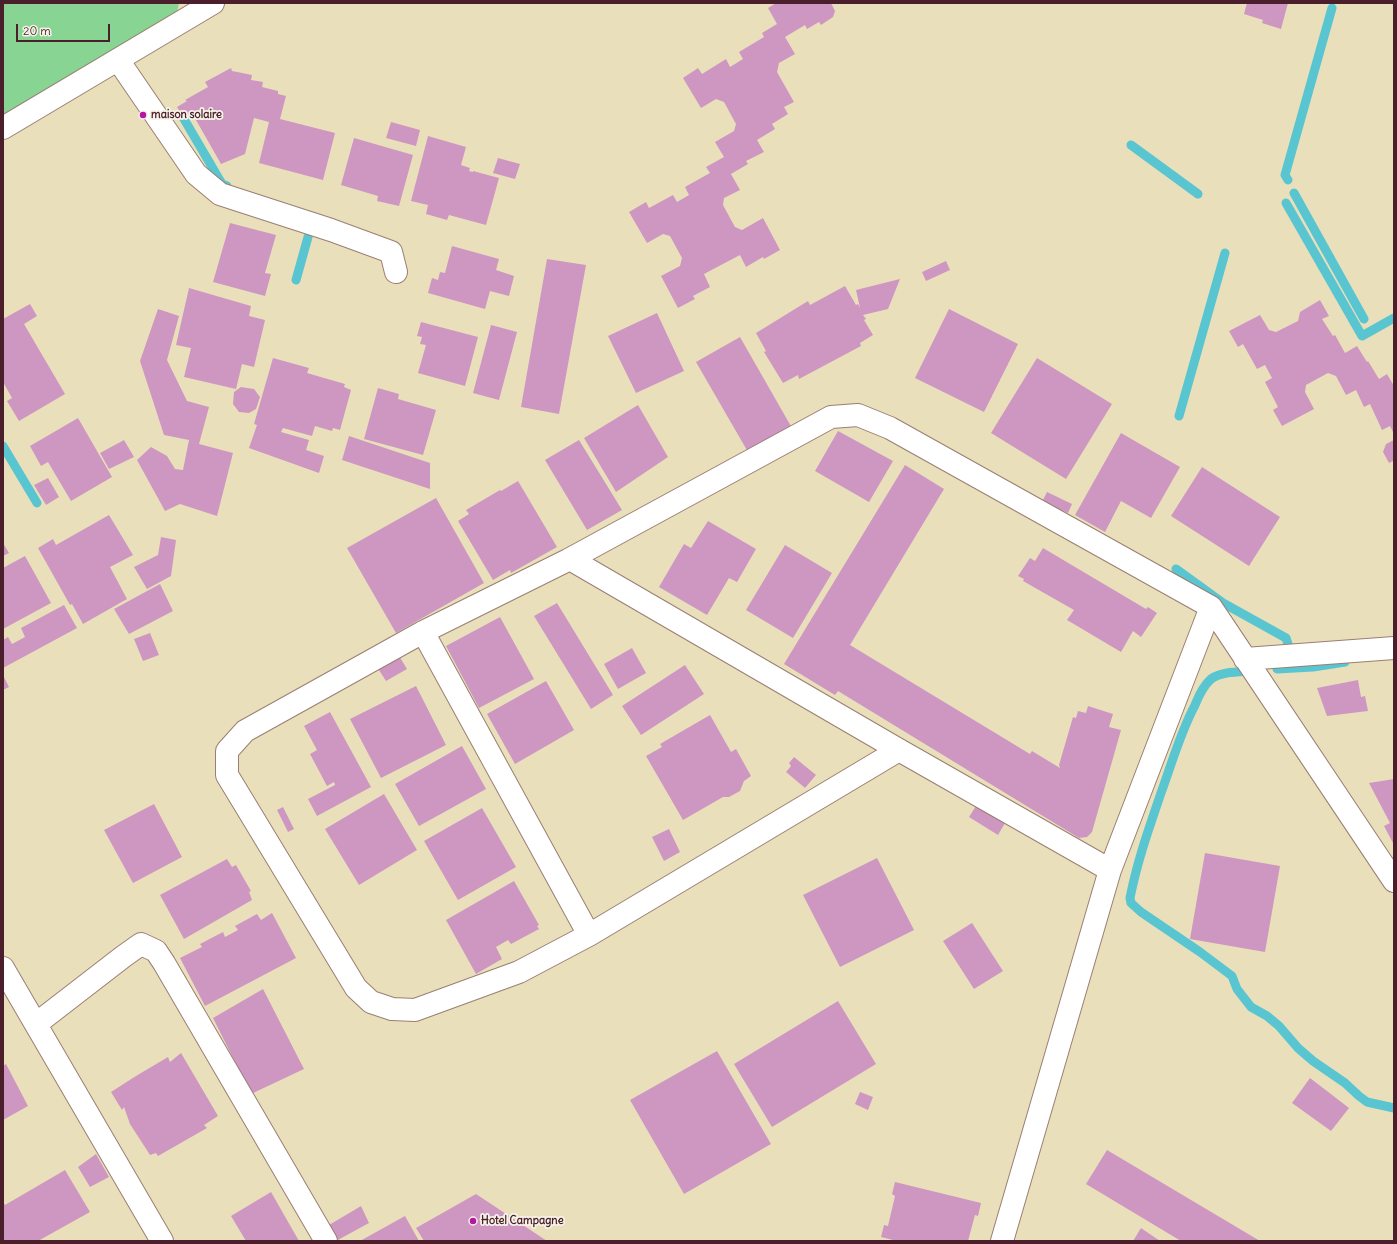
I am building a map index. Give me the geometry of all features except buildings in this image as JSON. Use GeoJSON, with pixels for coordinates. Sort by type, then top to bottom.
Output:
{"type":"FeatureCollection","features":[{"type":"Feature","properties":{"kind":"street"},"geometry":{"type":"LineString","coordinates":[[3,128],[213,3]]}},
{"type":"Feature","properties":{"kind":"street"},"geometry":{"type":"LineString","coordinates":[[118,60],[196,174],[220,194],[331,230],[391,252],[396,272]]}},
{"type":"Feature","properties":{"kind":"street"},"geometry":{"type":"LineString","coordinates":[[898,750],[589,935],[519,972],[415,1010],[392,1009],[371,1002],[356,988],[227,775],[227,751],[245,731],[423,632],[570,560],[831,417],[858,415],[890,428],[1211,607],[1394,881]]}},
{"type":"Feature","properties":{"kind":"street"},"geometry":{"type":"LineString","coordinates":[[570,560],[898,750],[1110,870]]}},
{"type":"Feature","properties":{"kind":"street"},"geometry":{"type":"LineString","coordinates":[[1002,1241],[1110,870],[1211,607]]}},
{"type":"Feature","properties":{"kind":"street"},"geometry":{"type":"LineString","coordinates":[[423,632],[589,935]]}},
{"type":"Feature","properties":{"kind":"street"},"geometry":{"type":"LineString","coordinates":[[1245,659],[1394,648]]}},
{"type":"Feature","properties":{"kind":"street"},"geometry":{"type":"LineString","coordinates":[[36,1024],[141,944],[156,951],[326,1241]]}},
{"type":"Feature","properties":{"kind":"street"},"geometry":{"type":"LineString","coordinates":[[3,968],[162,1241]]}},
{"type":"Feature","properties":{"kind":"green space"},"geometry":{"type":"Polygon","coordinates":[[[3,3],[179,3],[175,22],[3,124],[3,3]]]}},
{"type":"Feature","properties":{"kind":"waterway"},"geometry":{"type":"LineString","coordinates":[[1288,180],[1285,175],[1332,8]]}},
{"type":"Feature","properties":{"kind":"waterway"},"geometry":{"type":"LineString","coordinates":[[184,119],[222,184],[227,186]]}},
{"type":"Feature","properties":{"kind":"waterway"},"geometry":{"type":"LineString","coordinates":[[1131,145],[1198,194]]}},
{"type":"Feature","properties":{"kind":"waterway"},"geometry":{"type":"LineString","coordinates":[[1294,193],[1364,319]]}},
{"type":"Feature","properties":{"kind":"waterway"},"geometry":{"type":"LineString","coordinates":[[1286,203],[1362,336],[1394,318]]}},
{"type":"Feature","properties":{"kind":"waterway"},"geometry":{"type":"LineString","coordinates":[[296,280],[308,237]]}},
{"type":"Feature","properties":{"kind":"waterway"},"geometry":{"type":"LineString","coordinates":[[1179,416],[1225,253]]}},
{"type":"Feature","properties":{"kind":"waterway"},"geometry":{"type":"LineString","coordinates":[[3,446],[37,503]]}},
{"type":"Feature","properties":{"kind":"waterway"},"geometry":{"type":"LineString","coordinates":[[1176,569],[1223,603],[1286,638],[1288,644]]}},
{"type":"Feature","properties":{"kind":"waterway"},"geometry":{"type":"LineString","coordinates":[[1277,669],[1313,667],[1345,662]]}},
{"type":"Feature","properties":{"kind":"waterway"},"geometry":{"type":"LineString","coordinates":[[1252,671],[1231,672],[1215,676],[1203,688],[1181,737],[1148,832],[1133,885],[1130,898],[1131,903],[1141,912],[1200,952],[1232,976],[1237,989],[1251,1007],[1267,1016],[1279,1026],[1298,1048],[1313,1061],[1345,1083],[1367,1102],[1394,1108]]}},
{"type":"Feature","properties":{"kind":"place","name":"maison solaire"},"geometry":{"type":"Point","coordinates":[143,115]}},
{"type":"Feature","properties":{"kind":"place","name":"Hotel Campagne"},"geometry":{"type":"Point","coordinates":[473,1221]}}]}
